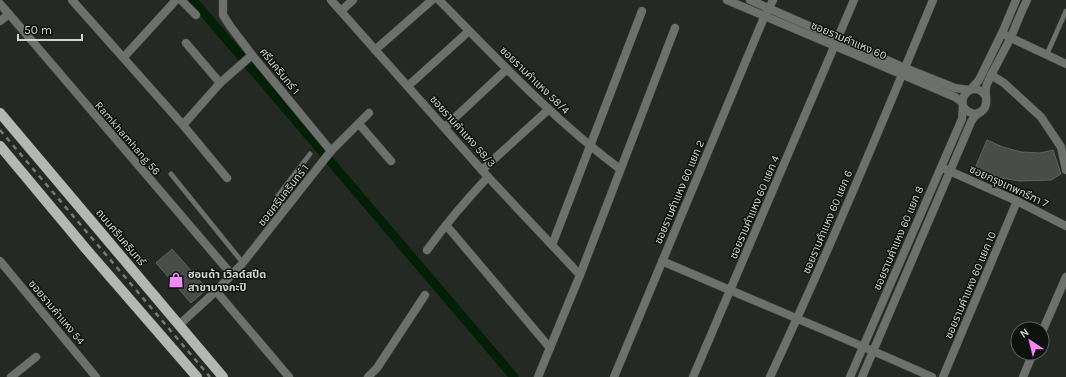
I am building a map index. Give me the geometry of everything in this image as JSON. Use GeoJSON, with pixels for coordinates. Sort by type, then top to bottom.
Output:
{"type":"FeatureCollection","features":[{"type":"Feature","properties":{"kind":"main road","name":"ถนนศรีนครินทร์"},"geometry":{"type":"LineString","coordinates":[[0,112],[223,377]]}},
{"type":"Feature","properties":{"kind":"main road"},"geometry":{"type":"LineString","coordinates":[[0,146],[86,249],[197,377]]}},
{"type":"Feature","properties":{"kind":"street"},"geometry":{"type":"LineString","coordinates":[[72,0],[124,57],[227,178]]}},
{"type":"Feature","properties":{"kind":"street"},"geometry":{"type":"LineString","coordinates":[[124,57],[176,0]]}},
{"type":"Feature","properties":{"kind":"street"},"geometry":{"type":"LineString","coordinates":[[181,0],[196,15]]}},
{"type":"Feature","properties":{"kind":"street","name":"ศรีนครินทร์ 1"},"geometry":{"type":"LineString","coordinates":[[223,0],[223,10],[226,20],[330,153]]}},
{"type":"Feature","properties":{"kind":"street","name":"ซอยรามคำแหง 58/3"},"geometry":{"type":"LineString","coordinates":[[331,0],[488,177],[580,275]]}},
{"type":"Feature","properties":{"kind":"street"},"geometry":{"type":"LineString","coordinates":[[341,11],[353,0]]}},
{"type":"Feature","properties":{"kind":"street"},"geometry":{"type":"LineString","coordinates":[[375,50],[432,0]]}},
{"type":"Feature","properties":{"kind":"street","name":"ซอยรามคำแหง 58/4"},"geometry":{"type":"LineString","coordinates":[[439,0],[548,110],[590,147],[620,169]]}},
{"type":"Feature","properties":{"kind":"street","name":"ซอยรามคำแหง 60"},"geometry":{"type":"LineString","coordinates":[[727,0],[767,12],[904,72],[955,97],[968,112],[972,114],[980,112]]}},
{"type":"Feature","properties":{"kind":"street","name":"ซอยรามคำแหง 60"},"geometry":{"type":"LineString","coordinates":[[750,0],[767,12]]}},
{"type":"Feature","properties":{"kind":"street","name":"ซอยรามคำแหง 60 แยก 2"},"geometry":{"type":"LineString","coordinates":[[614,377],[773,0]]}},
{"type":"Feature","properties":{"kind":"street","name":"ซอยรามคำแหง 60 แยก 4"},"geometry":{"type":"LineString","coordinates":[[693,377],[854,0]]}},
{"type":"Feature","properties":{"kind":"street","name":"ซอยรามคำแหง 60 แยก 6"},"geometry":{"type":"LineString","coordinates":[[770,377],[797,319],[904,72],[933,0]]}},
{"type":"Feature","properties":{"kind":"street"},"geometry":{"type":"LineString","coordinates":[[962,104],[964,94],[979,80],[1016,0]]}},
{"type":"Feature","properties":{"kind":"street"},"geometry":{"type":"LineString","coordinates":[[980,112],[987,103],[985,88],[1011,37],[1027,0]]}},
{"type":"Feature","properties":{"kind":"street","name":"Ramkhamhang 56"},"geometry":{"type":"LineString","coordinates":[[0,4],[232,275]]}},
{"type":"Feature","properties":{"kind":"street"},"geometry":{"type":"LineString","coordinates":[[552,245],[642,11]]}},
{"type":"Feature","properties":{"kind":"street"},"geometry":{"type":"LineString","coordinates":[[0,21],[9,14]]}},
{"type":"Feature","properties":{"kind":"street"},"geometry":{"type":"LineString","coordinates":[[538,377],[580,275],[676,28]]}},
{"type":"Feature","properties":{"kind":"street"},"geometry":{"type":"LineString","coordinates":[[408,86],[469,30]]}},
{"type":"Feature","properties":{"kind":"street"},"geometry":{"type":"LineString","coordinates":[[1001,34],[1011,37],[1066,64]]}},
{"type":"Feature","properties":{"kind":"street"},"geometry":{"type":"LineString","coordinates":[[186,43],[220,83]]}},
{"type":"Feature","properties":{"kind":"street"},"geometry":{"type":"LineString","coordinates":[[183,125],[220,83],[252,55]]}},
{"type":"Feature","properties":{"kind":"street"},"geometry":{"type":"LineString","coordinates":[[445,127],[507,69]]}},
{"type":"Feature","properties":{"kind":"street","name":"ซอยรามคำแหง 60"},"geometry":{"type":"LineString","coordinates":[[904,72],[955,88],[979,90],[985,95]]}},
{"type":"Feature","properties":{"kind":"street"},"geometry":{"type":"LineString","coordinates":[[991,75],[1004,83],[1041,118],[1061,147],[1066,170]]}},
{"type":"Feature","properties":{"kind":"street","name":"ซอยรามคำแหง 60 แยก 8"},"geometry":{"type":"LineString","coordinates":[[850,377],[962,119],[962,104]]}},
{"type":"Feature","properties":{"kind":"street"},"geometry":{"type":"LineString","coordinates":[[482,170],[548,110]]}},
{"type":"Feature","properties":{"kind":"street","name":"ซอยรามคำแหง 60 แยก 8"},"geometry":{"type":"LineString","coordinates":[[862,377],[971,122],[980,112]]}},
{"type":"Feature","properties":{"kind":"street","name":"ซอยศรีนครินทร์ 1"},"geometry":{"type":"LineString","coordinates":[[179,325],[216,291],[243,263],[330,153],[369,114]]}},
{"type":"Feature","properties":{"kind":"street"},"geometry":{"type":"LineString","coordinates":[[359,124],[391,161]]}},
{"type":"Feature","properties":{"kind":"street","name":"ซอยกรุงเทพกรีฑา 7"},"geometry":{"type":"LineString","coordinates":[[941,167],[1017,201],[1066,226]]}},
{"type":"Feature","properties":{"kind":"street"},"geometry":{"type":"LineString","coordinates":[[427,250],[471,194],[488,177]]}},
{"type":"Feature","properties":{"kind":"street","name":"ซอยรามคำแหง 60 แยก 10"},"geometry":{"type":"LineString","coordinates":[[943,377],[1017,201]]}},
{"type":"Feature","properties":{"kind":"street"},"geometry":{"type":"LineString","coordinates":[[446,225],[550,348]]}},
{"type":"Feature","properties":{"kind":"street"},"geometry":{"type":"LineString","coordinates":[[904,253],[913,256]]}},
{"type":"Feature","properties":{"kind":"street","name":"ซอยรามคำแหง 54"},"geometry":{"type":"LineString","coordinates":[[0,261],[96,377]]}},
{"type":"Feature","properties":{"kind":"street"},"geometry":{"type":"LineString","coordinates":[[662,261],[730,291],[873,350],[932,377]]}},
{"type":"Feature","properties":{"kind":"street"},"geometry":{"type":"LineString","coordinates":[[1047,321],[1066,277]]}},
{"type":"Feature","properties":{"kind":"street"},"geometry":{"type":"LineString","coordinates":[[216,291],[289,377]]}},
{"type":"Feature","properties":{"kind":"street"},"geometry":{"type":"LineString","coordinates":[[368,377],[377,368],[425,295]]}},
{"type":"Feature","properties":{"kind":"street"},"geometry":{"type":"LineString","coordinates":[[11,377],[36,357]]}},
{"type":"Feature","properties":{"kind":"street"},"geometry":{"type":"LineString","coordinates":[[1023,377],[1030,361]]}},
{"type":"Feature","properties":{"kind":"lane"},"geometry":{"type":"LineString","coordinates":[[1046,54],[1066,11]]}},
{"type":"Feature","properties":{"kind":"lane"},"geometry":{"type":"LineString","coordinates":[[286,209],[277,200],[277,197],[310,154]]}},
{"type":"Feature","properties":{"kind":"lane"},"geometry":{"type":"LineString","coordinates":[[171,174],[243,263]]}},
{"type":"Feature","properties":{"kind":"building"},"geometry":{"type":"Polygon","coordinates":[[[987,140],[1003,147],[1021,152],[1040,153],[1053,150],[1061,174],[1051,180],[1020,181],[996,177],[975,168],[987,140]]]}},
{"type":"Feature","properties":{"kind":"building"},"geometry":{"type":"Polygon","coordinates":[[[172,249],[207,289],[191,303],[156,263],[172,249]]]}},
{"type":"Feature","properties":{"kind":"waterway"},"geometry":{"type":"LineString","coordinates":[[193,0],[514,377]]}},
{"type":"Feature","properties":{"kind":"railway"},"geometry":{"type":"LineString","coordinates":[[0,130],[210,377]]}},
{"type":"Feature","properties":{"kind":"place","name":"ฮอนด้า เวิลด์สปีด สาขาบางกะปิ"},"geometry":{"type":"Point","coordinates":[176,280]}}]}
